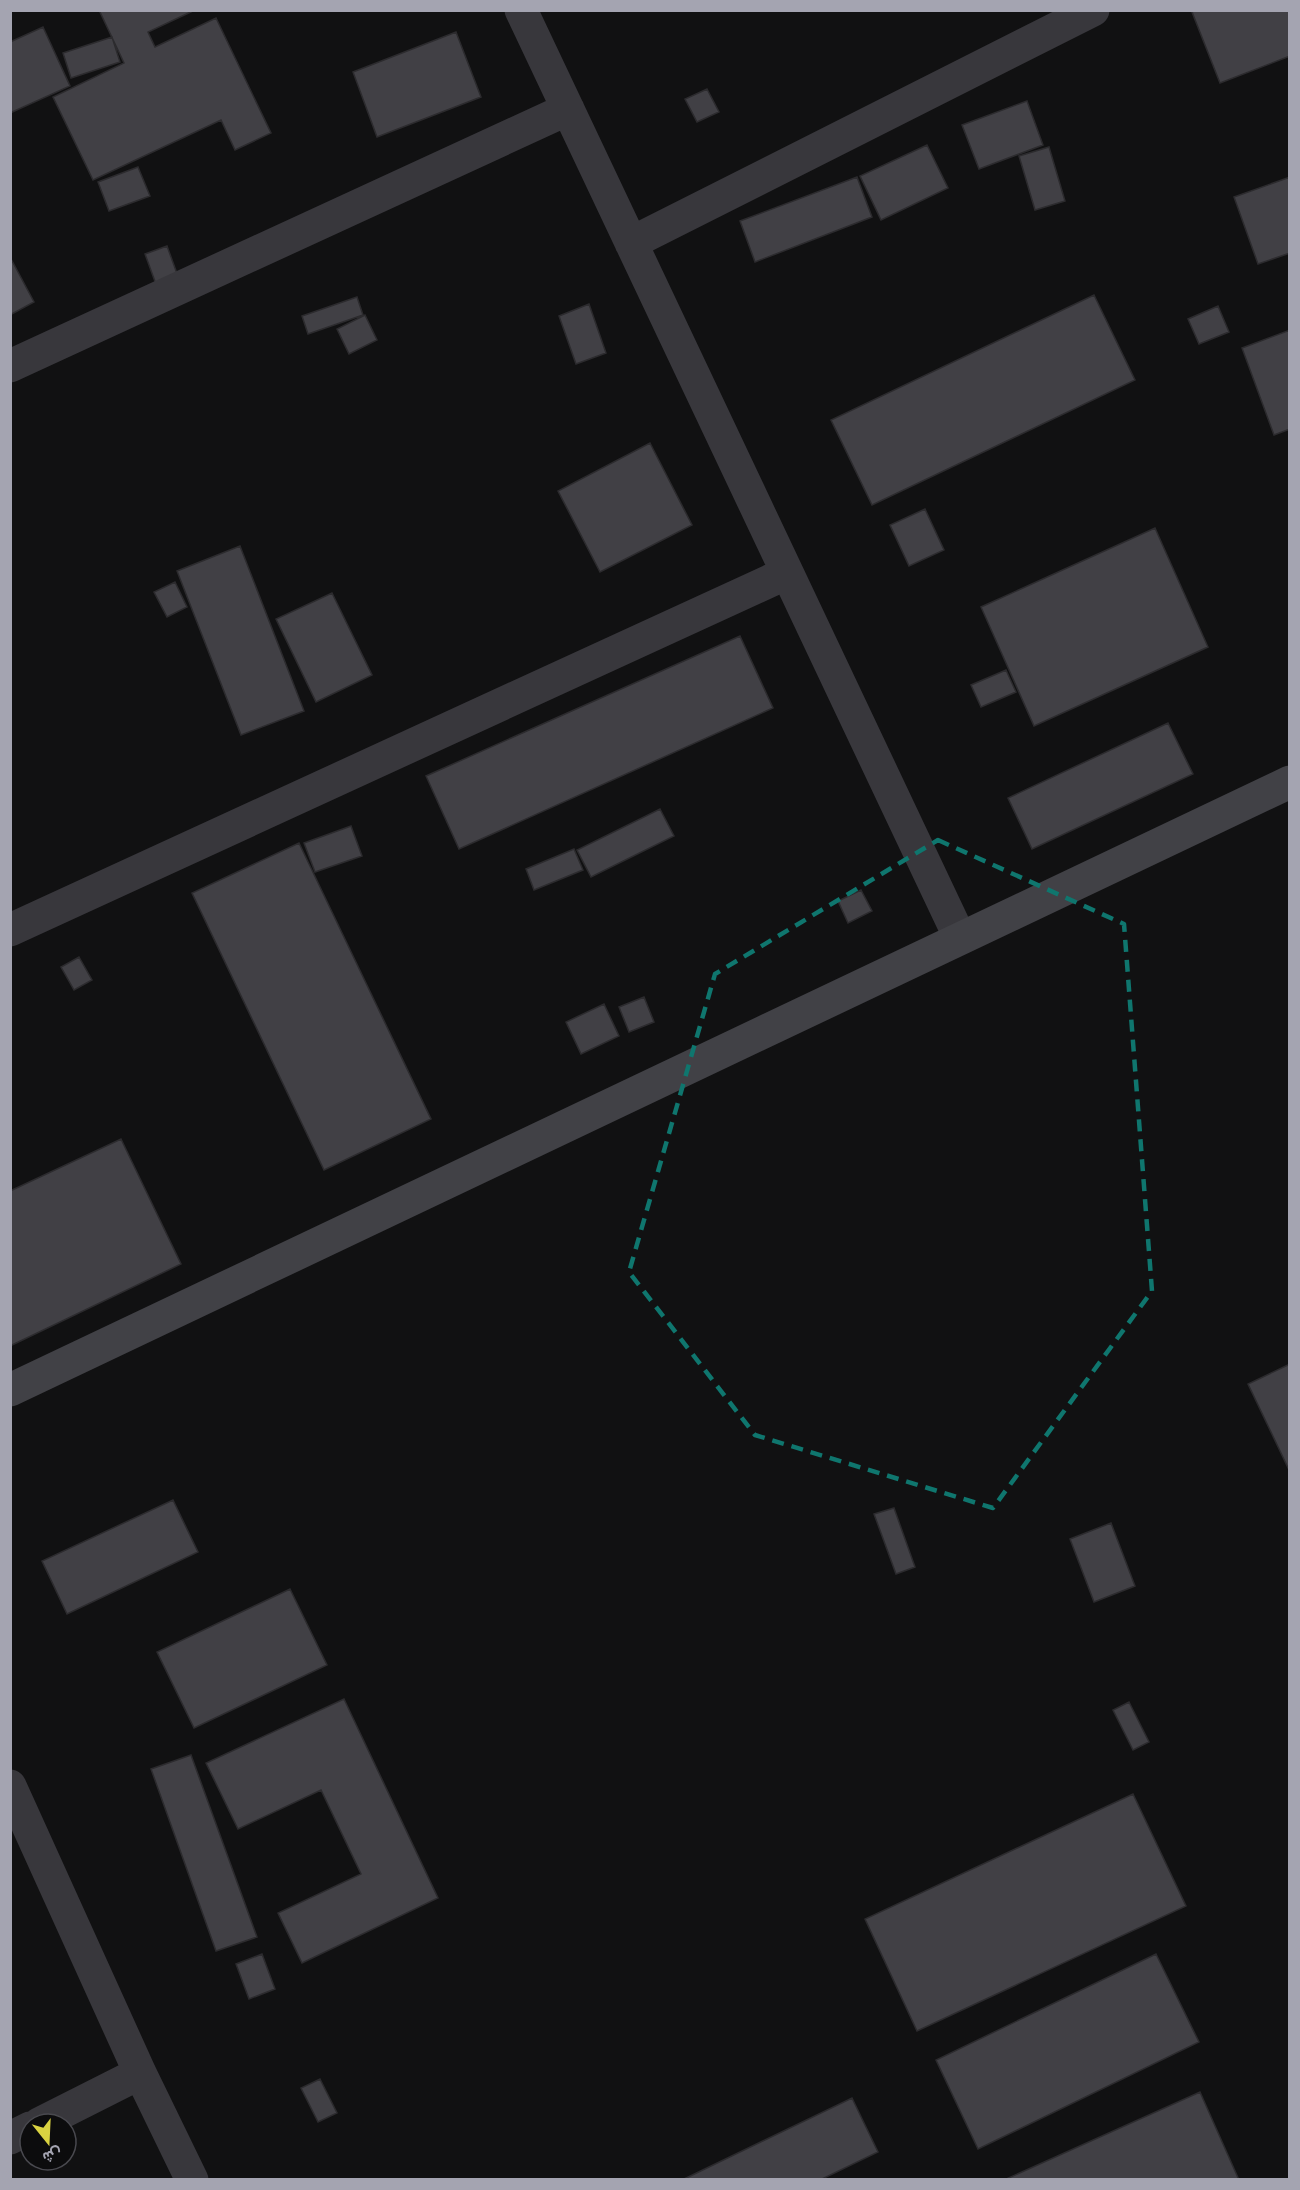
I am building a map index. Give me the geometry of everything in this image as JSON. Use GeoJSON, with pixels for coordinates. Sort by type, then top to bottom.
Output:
{"type":"FeatureCollection","features":[{"type":"Feature","properties":{"kind":"street"},"geometry":{"type":"LineString","coordinates":[[521,10],[960,938]]}},
{"type":"Feature","properties":{"kind":"street"},"geometry":{"type":"LineString","coordinates":[[631,243],[1093,10]]}},
{"type":"Feature","properties":{"kind":"street"},"geometry":{"type":"LineString","coordinates":[[10,366],[568,109]]}},
{"type":"Feature","properties":{"kind":"street"},"geometry":{"type":"LineString","coordinates":[[10,930],[787,573]]}},
{"type":"Feature","properties":{"kind":"street"},"geometry":{"type":"LineString","coordinates":[[10,1390],[1290,782]]}},
{"type":"Feature","properties":{"kind":"street"},"geometry":{"type":"LineString","coordinates":[[10,1786],[140,2073],[192,2180]]}},
{"type":"Feature","properties":{"kind":"street"},"geometry":{"type":"LineString","coordinates":[[63,2112],[140,2073]]}},
{"type":"Feature","properties":{"kind":"highlighted area"},"geometry":{"type":"Polygon","coordinates":[[[938,840],[1124,924],[1152,1291],[993,1508],[755,1435],[629,1272],[715,974],[938,840]]]}},
{"type":"Feature","properties":{"kind":"building"},"geometry":{"type":"Polygon","coordinates":[[[99,10],[195,10],[148,32],[155,47],[216,18],[271,133],[235,150],[221,120],[93,180],[53,97],[124,63],[99,10]]]}},
{"type":"Feature","properties":{"kind":"building"},"geometry":{"type":"Polygon","coordinates":[[[1196,10],[1290,10],[1290,56],[1220,83],[1192,12],[1196,10]]]}},
{"type":"Feature","properties":{"kind":"building"},"geometry":{"type":"Polygon","coordinates":[[[43,27],[70,86],[10,113],[10,42],[43,27]]]}},
{"type":"Feature","properties":{"kind":"building"},"geometry":{"type":"Polygon","coordinates":[[[456,32],[481,97],[377,137],[353,72],[456,32]]]}},
{"type":"Feature","properties":{"kind":"building"},"geometry":{"type":"Polygon","coordinates":[[[112,37],[120,62],[71,78],[63,53],[112,37]]]}},
{"type":"Feature","properties":{"kind":"building"},"geometry":{"type":"Polygon","coordinates":[[[707,89],[719,112],[697,122],[685,99],[707,89]]]}},
{"type":"Feature","properties":{"kind":"building"},"geometry":{"type":"Polygon","coordinates":[[[1027,101],[1043,145],[979,169],[962,125],[1027,101]]]}},
{"type":"Feature","properties":{"kind":"building"},"geometry":{"type":"Polygon","coordinates":[[[927,145],[948,188],[881,220],[860,176],[927,145]]]}},
{"type":"Feature","properties":{"kind":"building"},"geometry":{"type":"Polygon","coordinates":[[[1049,147],[1065,201],[1035,210],[1019,156],[1049,147]]]}},
{"type":"Feature","properties":{"kind":"building"},"geometry":{"type":"Polygon","coordinates":[[[138,167],[150,196],[109,211],[98,182],[138,167]]]}},
{"type":"Feature","properties":{"kind":"building"},"geometry":{"type":"Polygon","coordinates":[[[857,177],[872,217],[755,262],[740,221],[857,177]]]}},
{"type":"Feature","properties":{"kind":"building"},"geometry":{"type":"Polygon","coordinates":[[[1290,177],[1290,253],[1258,264],[1234,197],[1290,177]]]}},
{"type":"Feature","properties":{"kind":"building"},"geometry":{"type":"Polygon","coordinates":[[[167,246],[179,279],[157,287],[145,254],[167,246]]]}},
{"type":"Feature","properties":{"kind":"building"},"geometry":{"type":"Polygon","coordinates":[[[10,257],[34,302],[10,315],[10,257]]]}},
{"type":"Feature","properties":{"kind":"building"},"geometry":{"type":"Polygon","coordinates":[[[1094,295],[1135,380],[872,505],[831,420],[1094,295]]]}},
{"type":"Feature","properties":{"kind":"building"},"geometry":{"type":"Polygon","coordinates":[[[357,297],[363,315],[308,334],[302,316],[357,297]]]}},
{"type":"Feature","properties":{"kind":"building"},"geometry":{"type":"Polygon","coordinates":[[[589,304],[606,353],[576,364],[559,316],[589,304]]]}},
{"type":"Feature","properties":{"kind":"building"},"geometry":{"type":"Polygon","coordinates":[[[1218,306],[1229,332],[1199,344],[1188,319],[1218,306]]]}},
{"type":"Feature","properties":{"kind":"building"},"geometry":{"type":"Polygon","coordinates":[[[365,315],[377,340],[349,354],[337,329],[365,315]]]}},
{"type":"Feature","properties":{"kind":"building"},"geometry":{"type":"Polygon","coordinates":[[[1290,330],[1290,429],[1274,435],[1242,348],[1290,330]]]}},
{"type":"Feature","properties":{"kind":"building"},"geometry":{"type":"Polygon","coordinates":[[[650,443],[692,525],[600,572],[558,491],[650,443]]]}},
{"type":"Feature","properties":{"kind":"building"},"geometry":{"type":"Polygon","coordinates":[[[925,509],[944,550],[909,566],[890,525],[925,509]]]}},
{"type":"Feature","properties":{"kind":"building"},"geometry":{"type":"Polygon","coordinates":[[[1155,528],[1208,647],[1034,726],[981,607],[1155,528]]]}},
{"type":"Feature","properties":{"kind":"building"},"geometry":{"type":"Polygon","coordinates":[[[240,546],[304,711],[241,735],[177,571],[240,546]]]}},
{"type":"Feature","properties":{"kind":"building"},"geometry":{"type":"Polygon","coordinates":[[[175,582],[187,607],[167,617],[154,592],[175,582]]]}},
{"type":"Feature","properties":{"kind":"building"},"geometry":{"type":"Polygon","coordinates":[[[332,593],[372,675],[316,702],[276,619],[332,593]]]}},
{"type":"Feature","properties":{"kind":"building"},"geometry":{"type":"Polygon","coordinates":[[[740,636],[773,708],[459,849],[426,776],[740,636]]]}},
{"type":"Feature","properties":{"kind":"building"},"geometry":{"type":"Polygon","coordinates":[[[1006,670],[1016,692],[981,707],[971,685],[1006,670]]]}},
{"type":"Feature","properties":{"kind":"building"},"geometry":{"type":"Polygon","coordinates":[[[1168,723],[1193,774],[1032,849],[1008,798],[1168,723]]]}},
{"type":"Feature","properties":{"kind":"building"},"geometry":{"type":"Polygon","coordinates":[[[660,809],[674,836],[591,877],[577,850],[660,809]]]}},
{"type":"Feature","properties":{"kind":"building"},"geometry":{"type":"Polygon","coordinates":[[[351,826],[362,856],[315,872],[304,843],[351,826]]]}},
{"type":"Feature","properties":{"kind":"building"},"geometry":{"type":"Polygon","coordinates":[[[299,843],[431,1119],[324,1170],[192,893],[299,843]]]}},
{"type":"Feature","properties":{"kind":"building"},"geometry":{"type":"Polygon","coordinates":[[[574,849],[583,870],[534,890],[526,869],[574,849]]]}},
{"type":"Feature","properties":{"kind":"building"},"geometry":{"type":"Polygon","coordinates":[[[861,890],[872,911],[848,923],[838,901],[861,890]]]}},
{"type":"Feature","properties":{"kind":"building"},"geometry":{"type":"Polygon","coordinates":[[[79,957],[92,980],[74,990],[61,967],[79,957]]]}},
{"type":"Feature","properties":{"kind":"building"},"geometry":{"type":"Polygon","coordinates":[[[644,997],[654,1022],[629,1032],[619,1007],[644,997]]]}},
{"type":"Feature","properties":{"kind":"building"},"geometry":{"type":"Polygon","coordinates":[[[604,1004],[619,1036],[581,1054],[566,1022],[604,1004]]]}},
{"type":"Feature","properties":{"kind":"building"},"geometry":{"type":"Polygon","coordinates":[[[121,1139],[181,1264],[10,1346],[10,1191],[121,1139]]]}},
{"type":"Feature","properties":{"kind":"building"},"geometry":{"type":"Polygon","coordinates":[[[1290,1364],[1290,1472],[1248,1384],[1290,1364]]]}},
{"type":"Feature","properties":{"kind":"building"},"geometry":{"type":"Polygon","coordinates":[[[173,1500],[198,1552],[67,1614],[42,1561],[173,1500]]]}},
{"type":"Feature","properties":{"kind":"building"},"geometry":{"type":"Polygon","coordinates":[[[894,1508],[915,1567],[896,1574],[874,1514],[894,1508]]]}},
{"type":"Feature","properties":{"kind":"building"},"geometry":{"type":"Polygon","coordinates":[[[1111,1523],[1135,1586],[1094,1602],[1070,1539],[1111,1523]]]}},
{"type":"Feature","properties":{"kind":"building"},"geometry":{"type":"Polygon","coordinates":[[[290,1589],[327,1665],[194,1728],[157,1652],[290,1589]]]}},
{"type":"Feature","properties":{"kind":"building"},"geometry":{"type":"Polygon","coordinates":[[[344,1699],[438,1898],[302,1963],[278,1913],[361,1874],[321,1790],[238,1829],[206,1763],[344,1699]]]}},
{"type":"Feature","properties":{"kind":"building"},"geometry":{"type":"Polygon","coordinates":[[[1129,1702],[1149,1742],[1133,1750],[1113,1710],[1129,1702]]]}},
{"type":"Feature","properties":{"kind":"building"},"geometry":{"type":"Polygon","coordinates":[[[191,1755],[257,1937],[216,1951],[151,1769],[191,1755]]]}},
{"type":"Feature","properties":{"kind":"building"},"geometry":{"type":"Polygon","coordinates":[[[1133,1794],[1186,1906],[917,2031],[865,1919],[1133,1794]]]}},
{"type":"Feature","properties":{"kind":"building"},"geometry":{"type":"Polygon","coordinates":[[[262,1954],[275,1989],[249,1999],[236,1964],[262,1954]]]}},
{"type":"Feature","properties":{"kind":"building"},"geometry":{"type":"Polygon","coordinates":[[[1156,1954],[1199,2042],[978,2149],[936,2060],[1156,1954]]]}},
{"type":"Feature","properties":{"kind":"building"},"geometry":{"type":"Polygon","coordinates":[[[320,2079],[337,2113],[318,2122],[301,2088],[320,2079]]]}},
{"type":"Feature","properties":{"kind":"building"},"geometry":{"type":"Polygon","coordinates":[[[1200,2092],[1239,2180],[1004,2180],[1200,2092]]]}},
{"type":"Feature","properties":{"kind":"building"},"geometry":{"type":"Polygon","coordinates":[[[852,2098],[878,2152],[820,2180],[682,2180],[852,2098]]]}}]}
